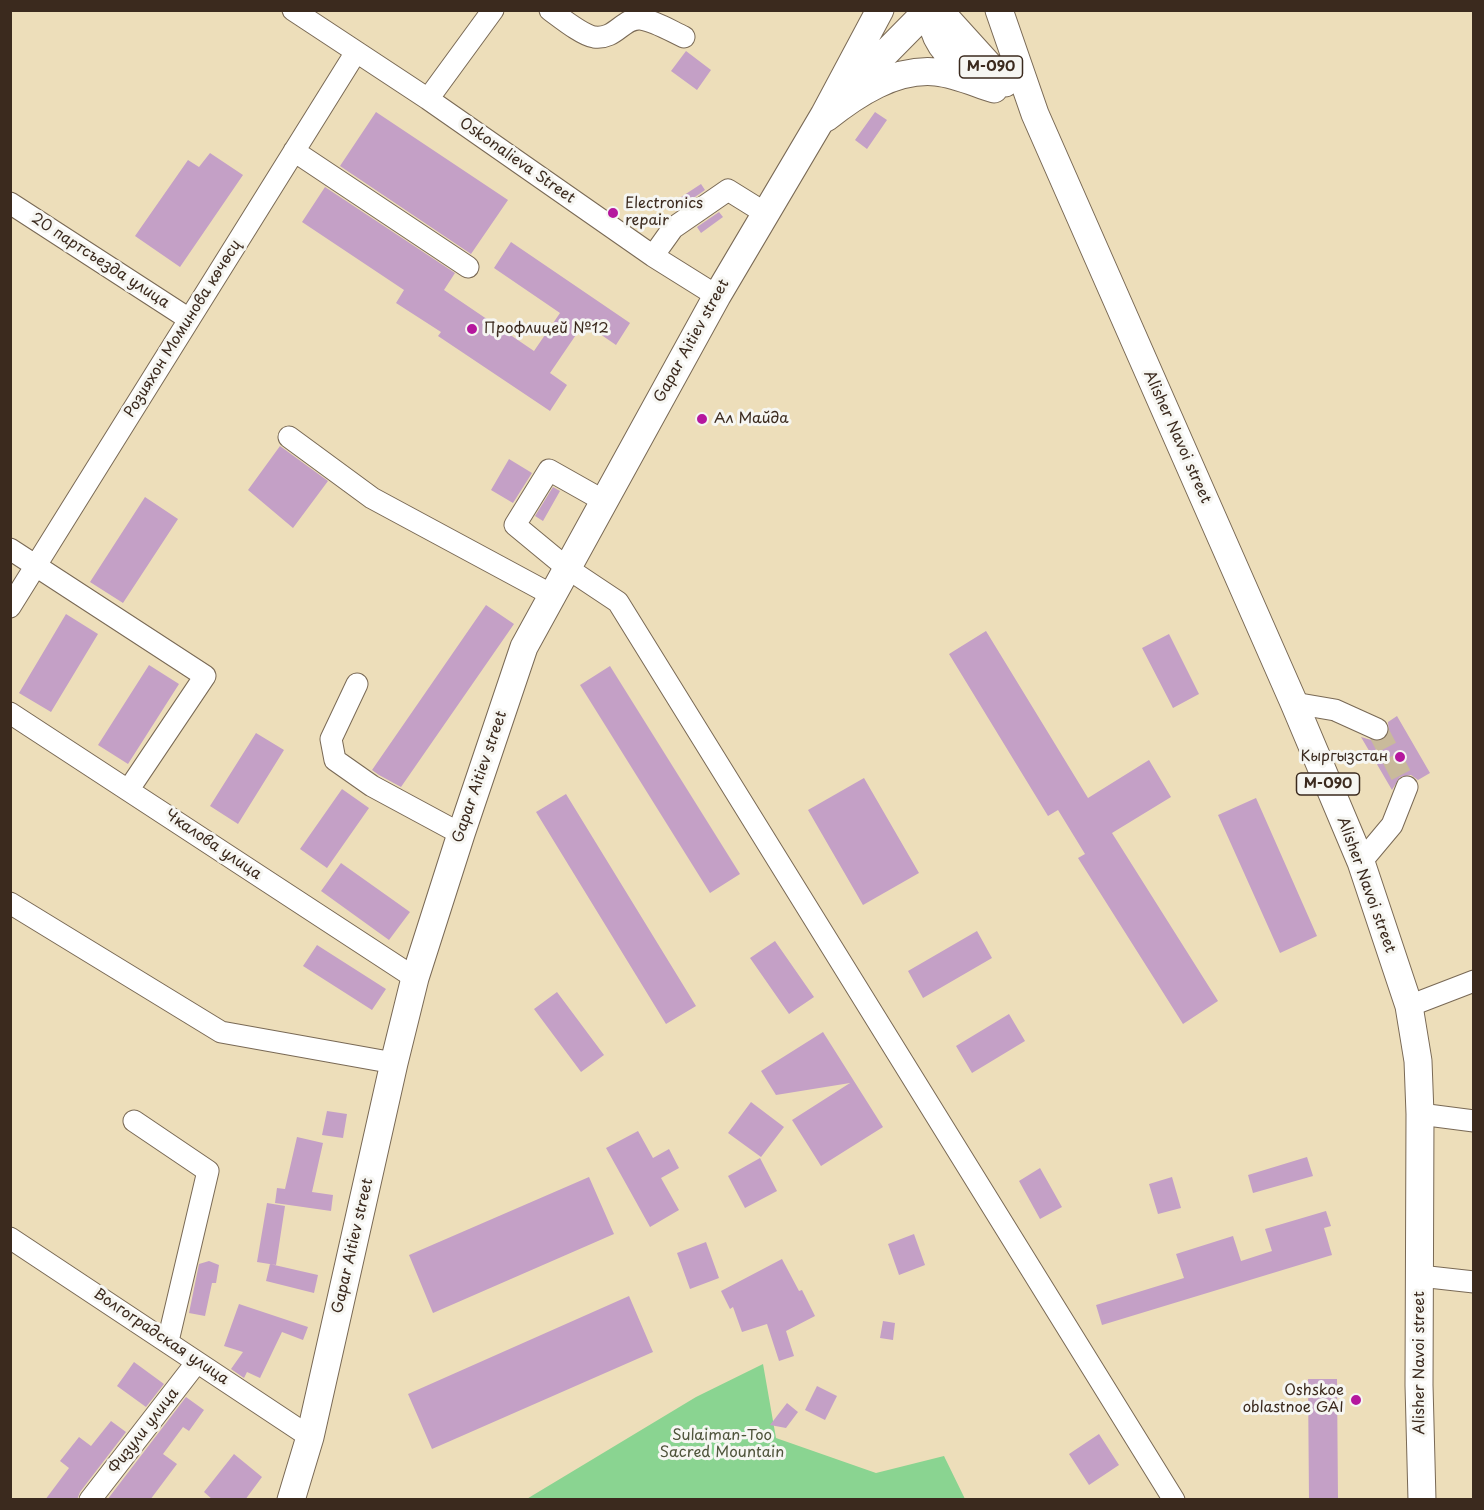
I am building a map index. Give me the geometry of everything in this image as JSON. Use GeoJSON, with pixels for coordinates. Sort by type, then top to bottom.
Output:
{"type":"FeatureCollection","features":[{"type":"Feature","properties":{"kind":"main road","name":"Gapar Aitiev street"},"geometry":{"type":"LineString","coordinates":[[291,1500],[310,1437],[415,978],[460,834],[524,647],[717,296],[820,121],[880,10]]}},
{"type":"Feature","properties":{"kind":"main road","name":"Alisher Navoi street"},"geometry":{"type":"LineString","coordinates":[[999,10],[1029,108],[1294,703],[1361,862],[1409,1006],[1418,1061],[1420,1114],[1419,1384],[1422,1500]]}},
{"type":"Feature","properties":{"kind":"main road","name":"Gapar Aitiev street"},"geometry":{"type":"LineString","coordinates":[[820,121],[938,14]]}},
{"type":"Feature","properties":{"kind":"main road"},"geometry":{"type":"LineString","coordinates":[[938,14],[936,38],[946,53],[994,90]]}},
{"type":"Feature","properties":{"kind":"main road","name":"Alisher Navoi street"},"geometry":{"type":"LineString","coordinates":[[938,14],[1029,108]]}},
{"type":"Feature","properties":{"kind":"main road"},"geometry":{"type":"LineString","coordinates":[[820,121],[861,93],[895,77],[934,72],[994,90],[1029,108]]}},
{"type":"Feature","properties":{"kind":"street","name":"Oskonalieva Street"},"geometry":{"type":"LineString","coordinates":[[293,10],[321,18],[356,52],[428,99],[653,256],[717,296]]}},
{"type":"Feature","properties":{"kind":"street"},"geometry":{"type":"LineString","coordinates":[[428,99],[493,10]]}},
{"type":"Feature","properties":{"kind":"street"},"geometry":{"type":"LineString","coordinates":[[550,10],[591,36],[606,37],[618,31],[629,21],[639,19],[684,37]]}},
{"type":"Feature","properties":{"kind":"street","name":"Розияхон Моминова көчөсү"},"geometry":{"type":"LineString","coordinates":[[10,607],[356,52]]}},
{"type":"Feature","properties":{"kind":"street"},"geometry":{"type":"LineString","coordinates":[[294,151],[468,267]]}},
{"type":"Feature","properties":{"kind":"street"},"geometry":{"type":"LineString","coordinates":[[653,256],[673,228],[728,190],[765,213]]}},
{"type":"Feature","properties":{"kind":"street","name":"20 партсъезда улица"},"geometry":{"type":"LineString","coordinates":[[10,203],[189,319]]}},
{"type":"Feature","properties":{"kind":"street"},"geometry":{"type":"LineString","coordinates":[[289,437],[372,498],[552,595]]}},
{"type":"Feature","properties":{"kind":"street"},"geometry":{"type":"LineString","coordinates":[[604,501],[549,470],[515,525],[567,568],[618,602],[1174,1500]]}},
{"type":"Feature","properties":{"kind":"street"},"geometry":{"type":"LineString","coordinates":[[10,549],[205,676],[129,789]]}},
{"type":"Feature","properties":{"kind":"street"},"geometry":{"type":"LineString","coordinates":[[357,684],[331,739],[335,760],[372,786],[460,834]]}},
{"type":"Feature","properties":{"kind":"street"},"geometry":{"type":"LineString","coordinates":[[1294,703],[1335,710],[1377,729]]}},
{"type":"Feature","properties":{"kind":"street","name":"Чкалова улица"},"geometry":{"type":"LineString","coordinates":[[10,713],[415,978]]}},
{"type":"Feature","properties":{"kind":"street"},"geometry":{"type":"LineString","coordinates":[[1361,862],[1392,825],[1407,787]]}},
{"type":"Feature","properties":{"kind":"street"},"geometry":{"type":"LineString","coordinates":[[10,903],[221,1032],[394,1062]]}},
{"type":"Feature","properties":{"kind":"street"},"geometry":{"type":"LineString","coordinates":[[1409,1006],[1473,981]]}},
{"type":"Feature","properties":{"kind":"street"},"geometry":{"type":"LineString","coordinates":[[1420,1114],[1473,1120]]}},
{"type":"Feature","properties":{"kind":"street"},"geometry":{"type":"LineString","coordinates":[[134,1121],[208,1171],[168,1341]]}},
{"type":"Feature","properties":{"kind":"street","name":"Волгоградская улица"},"geometry":{"type":"LineString","coordinates":[[10,1238],[310,1437]]}},
{"type":"Feature","properties":{"kind":"street"},"geometry":{"type":"LineString","coordinates":[[1420,1276],[1473,1282]]}},
{"type":"Feature","properties":{"kind":"street","name":"Физули улица"},"geometry":{"type":"LineString","coordinates":[[90,1500],[197,1362]]}},
{"type":"Feature","properties":{"kind":"green space","name":"Sulaiman-Too Sacred Mountain"},"geometry":{"type":"Polygon","coordinates":[[[763,1364],[776,1438],[876,1473],[944,1456],[965,1499],[525,1500],[696,1397],[763,1364]]]}},
{"type":"Feature","properties":{"kind":"building"},"geometry":{"type":"Polygon","coordinates":[[[686,51],[711,70],[697,90],[671,71],[686,51]]]}},
{"type":"Feature","properties":{"kind":"building"},"geometry":{"type":"Polygon","coordinates":[[[376,112],[508,200],[471,254],[340,166],[376,112]]]}},
{"type":"Feature","properties":{"kind":"building"},"geometry":{"type":"Polygon","coordinates":[[[875,112],[887,120],[867,149],[855,140],[875,112]]]}},
{"type":"Feature","properties":{"kind":"building"},"geometry":{"type":"Polygon","coordinates":[[[210,153],[243,175],[180,267],[135,236],[188,160],[199,167],[210,153]]]}},
{"type":"Feature","properties":{"kind":"building"},"geometry":{"type":"Polygon","coordinates":[[[701,184],[705,190],[682,206],[678,199],[701,184]]]}},
{"type":"Feature","properties":{"kind":"building"},"geometry":{"type":"Polygon","coordinates":[[[325,187],[455,273],[444,290],[534,351],[560,313],[494,268],[511,242],[630,323],[616,345],[584,323],[550,373],[567,385],[550,411],[438,336],[441,332],[396,303],[404,290],[302,222],[325,187]]]}},
{"type":"Feature","properties":{"kind":"building"},"geometry":{"type":"Polygon","coordinates":[[[719,212],[723,217],[701,233],[697,227],[719,212]]]}},
{"type":"Feature","properties":{"kind":"building"},"geometry":{"type":"Polygon","coordinates":[[[280,446],[328,481],[293,528],[248,490],[280,446]]]}},
{"type":"Feature","properties":{"kind":"building"},"geometry":{"type":"Polygon","coordinates":[[[509,459],[532,473],[513,503],[491,490],[509,459]]]}},
{"type":"Feature","properties":{"kind":"building"},"geometry":{"type":"Polygon","coordinates":[[[553,487],[560,491],[543,521],[535,516],[553,487]]]}},
{"type":"Feature","properties":{"kind":"building"},"geometry":{"type":"Polygon","coordinates":[[[145,497],[178,519],[123,603],[90,582],[145,497]]]}},
{"type":"Feature","properties":{"kind":"building"},"geometry":{"type":"Polygon","coordinates":[[[486,605],[514,624],[401,787],[379,775],[372,770],[486,605]]]}},
{"type":"Feature","properties":{"kind":"building"},"geometry":{"type":"Polygon","coordinates":[[[66,614],[98,634],[51,712],[19,693],[66,614]]]}},
{"type":"Feature","properties":{"kind":"building"},"geometry":{"type":"Polygon","coordinates":[[[986,631],[1088,798],[1149,760],[1171,797],[1112,833],[1218,1001],[1183,1024],[1078,858],[1085,854],[1058,810],[1048,816],[949,654],[986,631]]]}},
{"type":"Feature","properties":{"kind":"building"},"geometry":{"type":"Polygon","coordinates":[[[1169,634],[1199,694],[1173,708],[1142,648],[1169,634]]]}},
{"type":"Feature","properties":{"kind":"building"},"geometry":{"type":"Polygon","coordinates":[[[149,665],[179,684],[128,764],[98,745],[149,665]]]}},
{"type":"Feature","properties":{"kind":"building"},"geometry":{"type":"Polygon","coordinates":[[[610,666],[740,874],[710,893],[580,685],[610,666]]]}},
{"type":"Feature","properties":{"kind":"building"},"geometry":{"type":"Polygon","coordinates":[[[1397,716],[1430,773],[1418,780],[1411,775],[1400,777],[1392,790],[1361,737],[1378,742],[1384,740],[1389,734],[1388,722],[1397,716]]]}},
{"type":"Feature","properties":{"kind":"building"},"geometry":{"type":"Polygon","coordinates":[[[256,733],[284,750],[238,824],[210,806],[256,733]]]}},
{"type":"Feature","properties":{"kind":"building"},"geometry":{"type":"Polygon","coordinates":[[[864,778],[919,873],[863,905],[808,810],[864,778]]]}},
{"type":"Feature","properties":{"kind":"building"},"geometry":{"type":"Polygon","coordinates":[[[342,789],[369,808],[327,868],[300,849],[342,789]]]}},
{"type":"Feature","properties":{"kind":"building"},"geometry":{"type":"Polygon","coordinates":[[[566,794],[696,1006],[666,1024],[536,812],[566,794]]]}},
{"type":"Feature","properties":{"kind":"building"},"geometry":{"type":"Polygon","coordinates":[[[1256,798],[1317,936],[1280,953],[1218,815],[1256,798]]]}},
{"type":"Feature","properties":{"kind":"building"},"geometry":{"type":"Polygon","coordinates":[[[341,863],[410,912],[389,940],[321,891],[341,863]]]}},
{"type":"Feature","properties":{"kind":"building"},"geometry":{"type":"Polygon","coordinates":[[[977,931],[992,958],[923,998],[908,971],[977,931]]]}},
{"type":"Feature","properties":{"kind":"building"},"geometry":{"type":"Polygon","coordinates":[[[775,941],[814,997],[789,1014],[750,958],[775,941]]]}},
{"type":"Feature","properties":{"kind":"building"},"geometry":{"type":"Polygon","coordinates":[[[317,945],[386,989],[372,1010],[303,966],[317,945]]]}},
{"type":"Feature","properties":{"kind":"building"},"geometry":{"type":"Polygon","coordinates":[[[557,992],[604,1055],[581,1072],[534,1009],[557,992]]]}},
{"type":"Feature","properties":{"kind":"building"},"geometry":{"type":"Polygon","coordinates":[[[1009,1014],[1025,1041],[972,1073],[956,1046],[1009,1014]]]}},
{"type":"Feature","properties":{"kind":"building"},"geometry":{"type":"Polygon","coordinates":[[[823,1032],[883,1127],[821,1166],[792,1120],[850,1083],[776,1095],[761,1071],[823,1032]]]}},
{"type":"Feature","properties":{"kind":"building"},"geometry":{"type":"Polygon","coordinates":[[[751,1102],[784,1127],[761,1157],[728,1133],[751,1102]]]}},
{"type":"Feature","properties":{"kind":"building"},"geometry":{"type":"Polygon","coordinates":[[[327,1111],[347,1114],[343,1138],[322,1135],[327,1111]]]}},
{"type":"Feature","properties":{"kind":"building"},"geometry":{"type":"Polygon","coordinates":[[[638,1131],[653,1158],[669,1149],[679,1168],[661,1178],[679,1210],[650,1227],[606,1148],[638,1131]]]}},
{"type":"Feature","properties":{"kind":"building"},"geometry":{"type":"Polygon","coordinates":[[[297,1137],[323,1143],[312,1192],[333,1195],[331,1211],[275,1203],[277,1188],[285,1189],[297,1137]]]}},
{"type":"Feature","properties":{"kind":"building"},"geometry":{"type":"Polygon","coordinates":[[[1307,1157],[1313,1176],[1253,1193],[1248,1175],[1307,1157]]]}},
{"type":"Feature","properties":{"kind":"building"},"geometry":{"type":"Polygon","coordinates":[[[760,1158],[777,1191],[745,1208],[728,1176],[760,1158]]]}},
{"type":"Feature","properties":{"kind":"building"},"geometry":{"type":"Polygon","coordinates":[[[1040,1168],[1062,1207],[1040,1219],[1019,1181],[1040,1168]]]}},
{"type":"Feature","properties":{"kind":"building"},"geometry":{"type":"Polygon","coordinates":[[[589,1177],[614,1234],[433,1313],[409,1255],[589,1177]]]}},
{"type":"Feature","properties":{"kind":"building"},"geometry":{"type":"Polygon","coordinates":[[[1172,1177],[1181,1208],[1158,1214],[1149,1184],[1172,1177]]]}},
{"type":"Feature","properties":{"kind":"building"},"geometry":{"type":"Polygon","coordinates":[[[267,1203],[285,1206],[276,1265],[257,1262],[267,1203]]]}},
{"type":"Feature","properties":{"kind":"building"},"geometry":{"type":"Polygon","coordinates":[[[1326,1211],[1331,1226],[1324,1228],[1332,1255],[1102,1325],[1096,1305],[1184,1278],[1176,1254],[1233,1236],[1241,1261],[1272,1251],[1265,1229],[1326,1211]]]}},
{"type":"Feature","properties":{"kind":"building"},"geometry":{"type":"Polygon","coordinates":[[[914,1234],[925,1265],[899,1275],[888,1244],[914,1234]]]}},
{"type":"Feature","properties":{"kind":"building"},"geometry":{"type":"Polygon","coordinates":[[[706,1242],[719,1278],[690,1289],[677,1253],[706,1242]]]}},
{"type":"Feature","properties":{"kind":"building"},"geometry":{"type":"Polygon","coordinates":[[[782,1259],[815,1316],[786,1331],[794,1356],[779,1361],[767,1324],[742,1332],[733,1307],[730,1309],[721,1291],[782,1259]]]}},
{"type":"Feature","properties":{"kind":"building"},"geometry":{"type":"Polygon","coordinates":[[[209,1261],[219,1265],[216,1283],[212,1283],[205,1316],[189,1313],[199,1264],[209,1261]]]}},
{"type":"Feature","properties":{"kind":"building"},"geometry":{"type":"Polygon","coordinates":[[[270,1264],[318,1275],[314,1293],[266,1281],[270,1264]]]}},
{"type":"Feature","properties":{"kind":"building"},"geometry":{"type":"Polygon","coordinates":[[[629,1296],[653,1352],[432,1449],[408,1394],[629,1296]]]}},
{"type":"Feature","properties":{"kind":"building"},"geometry":{"type":"Polygon","coordinates":[[[239,1304],[308,1327],[303,1340],[282,1332],[260,1378],[247,1372],[244,1378],[231,1369],[243,1352],[224,1346],[239,1304]]]}},
{"type":"Feature","properties":{"kind":"building"},"geometry":{"type":"Polygon","coordinates":[[[883,1321],[895,1323],[893,1340],[880,1338],[883,1321]]]}},
{"type":"Feature","properties":{"kind":"building"},"geometry":{"type":"Polygon","coordinates":[[[134,1362],[164,1384],[146,1407],[117,1386],[134,1362]]]}},
{"type":"Feature","properties":{"kind":"building"},"geometry":{"type":"Polygon","coordinates":[[[1308,1379],[1337,1379],[1338,1500],[1309,1500],[1308,1379]]]}},
{"type":"Feature","properties":{"kind":"building"},"geometry":{"type":"Polygon","coordinates":[[[817,1386],[837,1396],[825,1420],[805,1410],[817,1386]]]}},
{"type":"Feature","properties":{"kind":"building"},"geometry":{"type":"Polygon","coordinates":[[[186,1397],[204,1410],[189,1431],[183,1427],[163,1454],[177,1464],[150,1500],[107,1500],[186,1397]]]}},
{"type":"Feature","properties":{"kind":"building"},"geometry":{"type":"Polygon","coordinates":[[[787,1403],[798,1412],[786,1428],[770,1425],[787,1403]]]}},
{"type":"Feature","properties":{"kind":"building"},"geometry":{"type":"Polygon","coordinates":[[[111,1421],[126,1432],[80,1492],[77,1500],[45,1500],[69,1468],[60,1461],[79,1437],[91,1446],[111,1421]]]}},
{"type":"Feature","properties":{"kind":"building"},"geometry":{"type":"Polygon","coordinates":[[[1099,1434],[1119,1465],[1089,1485],[1069,1454],[1099,1434]]]}},
{"type":"Feature","properties":{"kind":"building"},"geometry":{"type":"Polygon","coordinates":[[[234,1454],[262,1477],[245,1500],[213,1500],[204,1492],[234,1454]]]}},
{"type":"Feature","properties":{"kind":"tunnel"},"geometry":{"type":"LineString","coordinates":[[1377,729],[1407,787]]}},
{"type":"Feature","properties":{"kind":"place","name":"Electronics repair"},"geometry":{"type":"Point","coordinates":[613,213]}},
{"type":"Feature","properties":{"kind":"place","name":"Профлицей №12"},"geometry":{"type":"Point","coordinates":[472,329]}},
{"type":"Feature","properties":{"kind":"place","name":"Ал Майда"},"geometry":{"type":"Point","coordinates":[702,419]}},
{"type":"Feature","properties":{"kind":"place","name":"Кыргызстан"},"geometry":{"type":"Point","coordinates":[1400,757]}},
{"type":"Feature","properties":{"kind":"place","name":"Oshskoe oblastnoe GAI"},"geometry":{"type":"Point","coordinates":[1356,1400]}}]}
